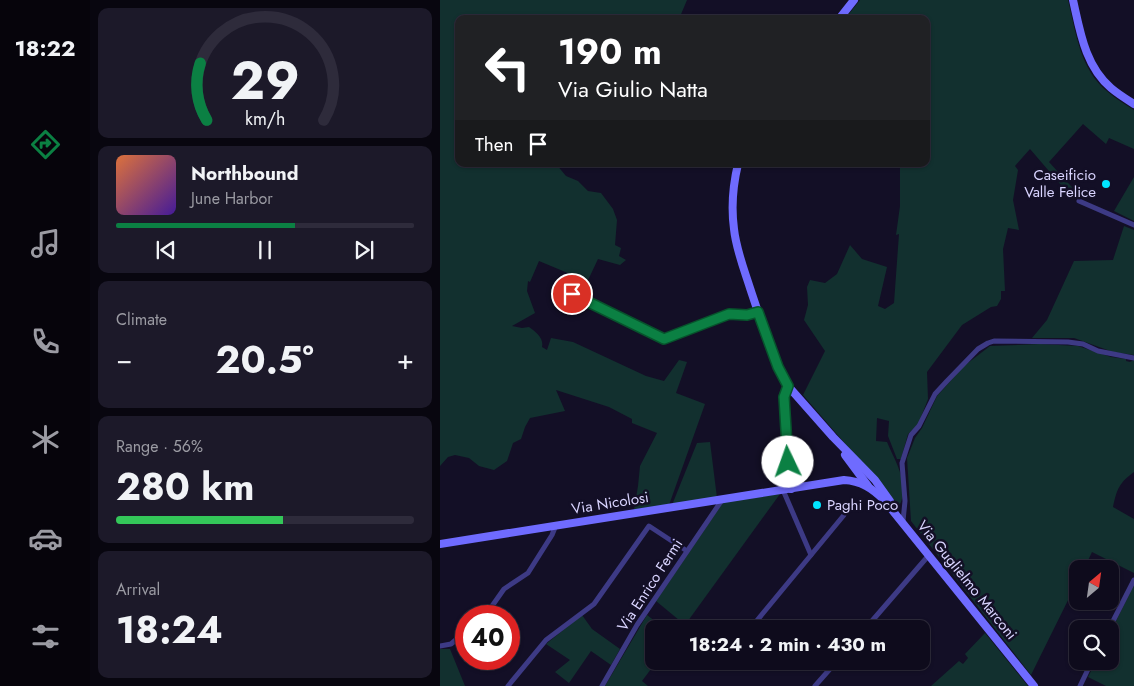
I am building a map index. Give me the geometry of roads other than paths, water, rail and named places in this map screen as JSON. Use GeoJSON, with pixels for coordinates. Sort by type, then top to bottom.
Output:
{"type":"FeatureCollection","features":[{"type":"Feature","properties":{"kind":"street"},"geometry":{"type":"LineString","coordinates":[[842,15],[854,0]]}},
{"type":"Feature","properties":{"kind":"street"},"geometry":{"type":"LineString","coordinates":[[1073,0],[1084,45],[1091,63],[1111,88],[1134,104]]}},
{"type":"Feature","properties":{"kind":"street"},"geometry":{"type":"LineString","coordinates":[[737,167],[732,196],[737,248],[778,367],[788,386],[833,437],[875,480],[903,521]]}},
{"type":"Feature","properties":{"kind":"street"},"geometry":{"type":"LineString","coordinates":[[1079,201],[1134,225]]}},
{"type":"Feature","properties":{"kind":"street"},"geometry":{"type":"LineString","coordinates":[[572,294],[664,339],[729,314],[747,315],[758,312]]}},
{"type":"Feature","properties":{"kind":"street"},"geometry":{"type":"LineString","coordinates":[[903,521],[905,501],[902,463],[911,435],[919,426],[936,394],[978,349],[994,341],[1068,342],[1082,344],[1098,351],[1134,358]]}},
{"type":"Feature","properties":{"kind":"street"},"geometry":{"type":"LineString","coordinates":[[788,386],[784,397],[787,489],[811,555]]}},
{"type":"Feature","properties":{"kind":"street"},"geometry":{"type":"LineString","coordinates":[[833,437],[870,487]]}},
{"type":"Feature","properties":{"kind":"street","name":"Via Guglielmo Marconi"},"geometry":{"type":"LineString","coordinates":[[787,489],[844,480],[852,480],[870,487],[903,521],[1034,686]]}},
{"type":"Feature","properties":{"kind":"street","name":"Via Nicolosi"},"geometry":{"type":"LineString","coordinates":[[440,544],[787,489]]}},
{"type":"Feature","properties":{"kind":"street","name":"Via Enrico Fermi"},"geometry":{"type":"LineString","coordinates":[[602,686],[637,625],[722,500]]}},
{"type":"Feature","properties":{"kind":"street"},"geometry":{"type":"LineString","coordinates":[[757,620],[844,515]]}},
{"type":"Feature","properties":{"kind":"street"},"geometry":{"type":"LineString","coordinates":[[492,605],[506,587],[528,573],[552,535],[556,525]]}},
{"type":"Feature","properties":{"kind":"street"},"geometry":{"type":"LineString","coordinates":[[508,686],[546,640],[598,600],[649,526],[686,551]]}},
{"type":"Feature","properties":{"kind":"street"},"geometry":{"type":"LineString","coordinates":[[873,620],[929,555]]}},
{"type":"Feature","properties":{"kind":"street"},"geometry":{"type":"LineString","coordinates":[[1114,620],[1134,580]]}},
{"type":"Feature","properties":{"kind":"street"},"geometry":{"type":"LineString","coordinates":[[440,646],[451,644],[455,641]]}},
{"type":"Feature","properties":{"kind":"street"},"geometry":{"type":"LineString","coordinates":[[815,686],[828,670]]}},
{"type":"Feature","properties":{"kind":"street"},"geometry":{"type":"LineString","coordinates":[[1080,686],[1088,670]]}},
{"type":"Feature","properties":{"kind":"place","name":"Caseificio Valle Felice"},"geometry":{"type":"Point","coordinates":[1106,184]}},
{"type":"Feature","properties":{"kind":"place","name":"Paghi Poco"},"geometry":{"type":"Point","coordinates":[817,505]}}]}
